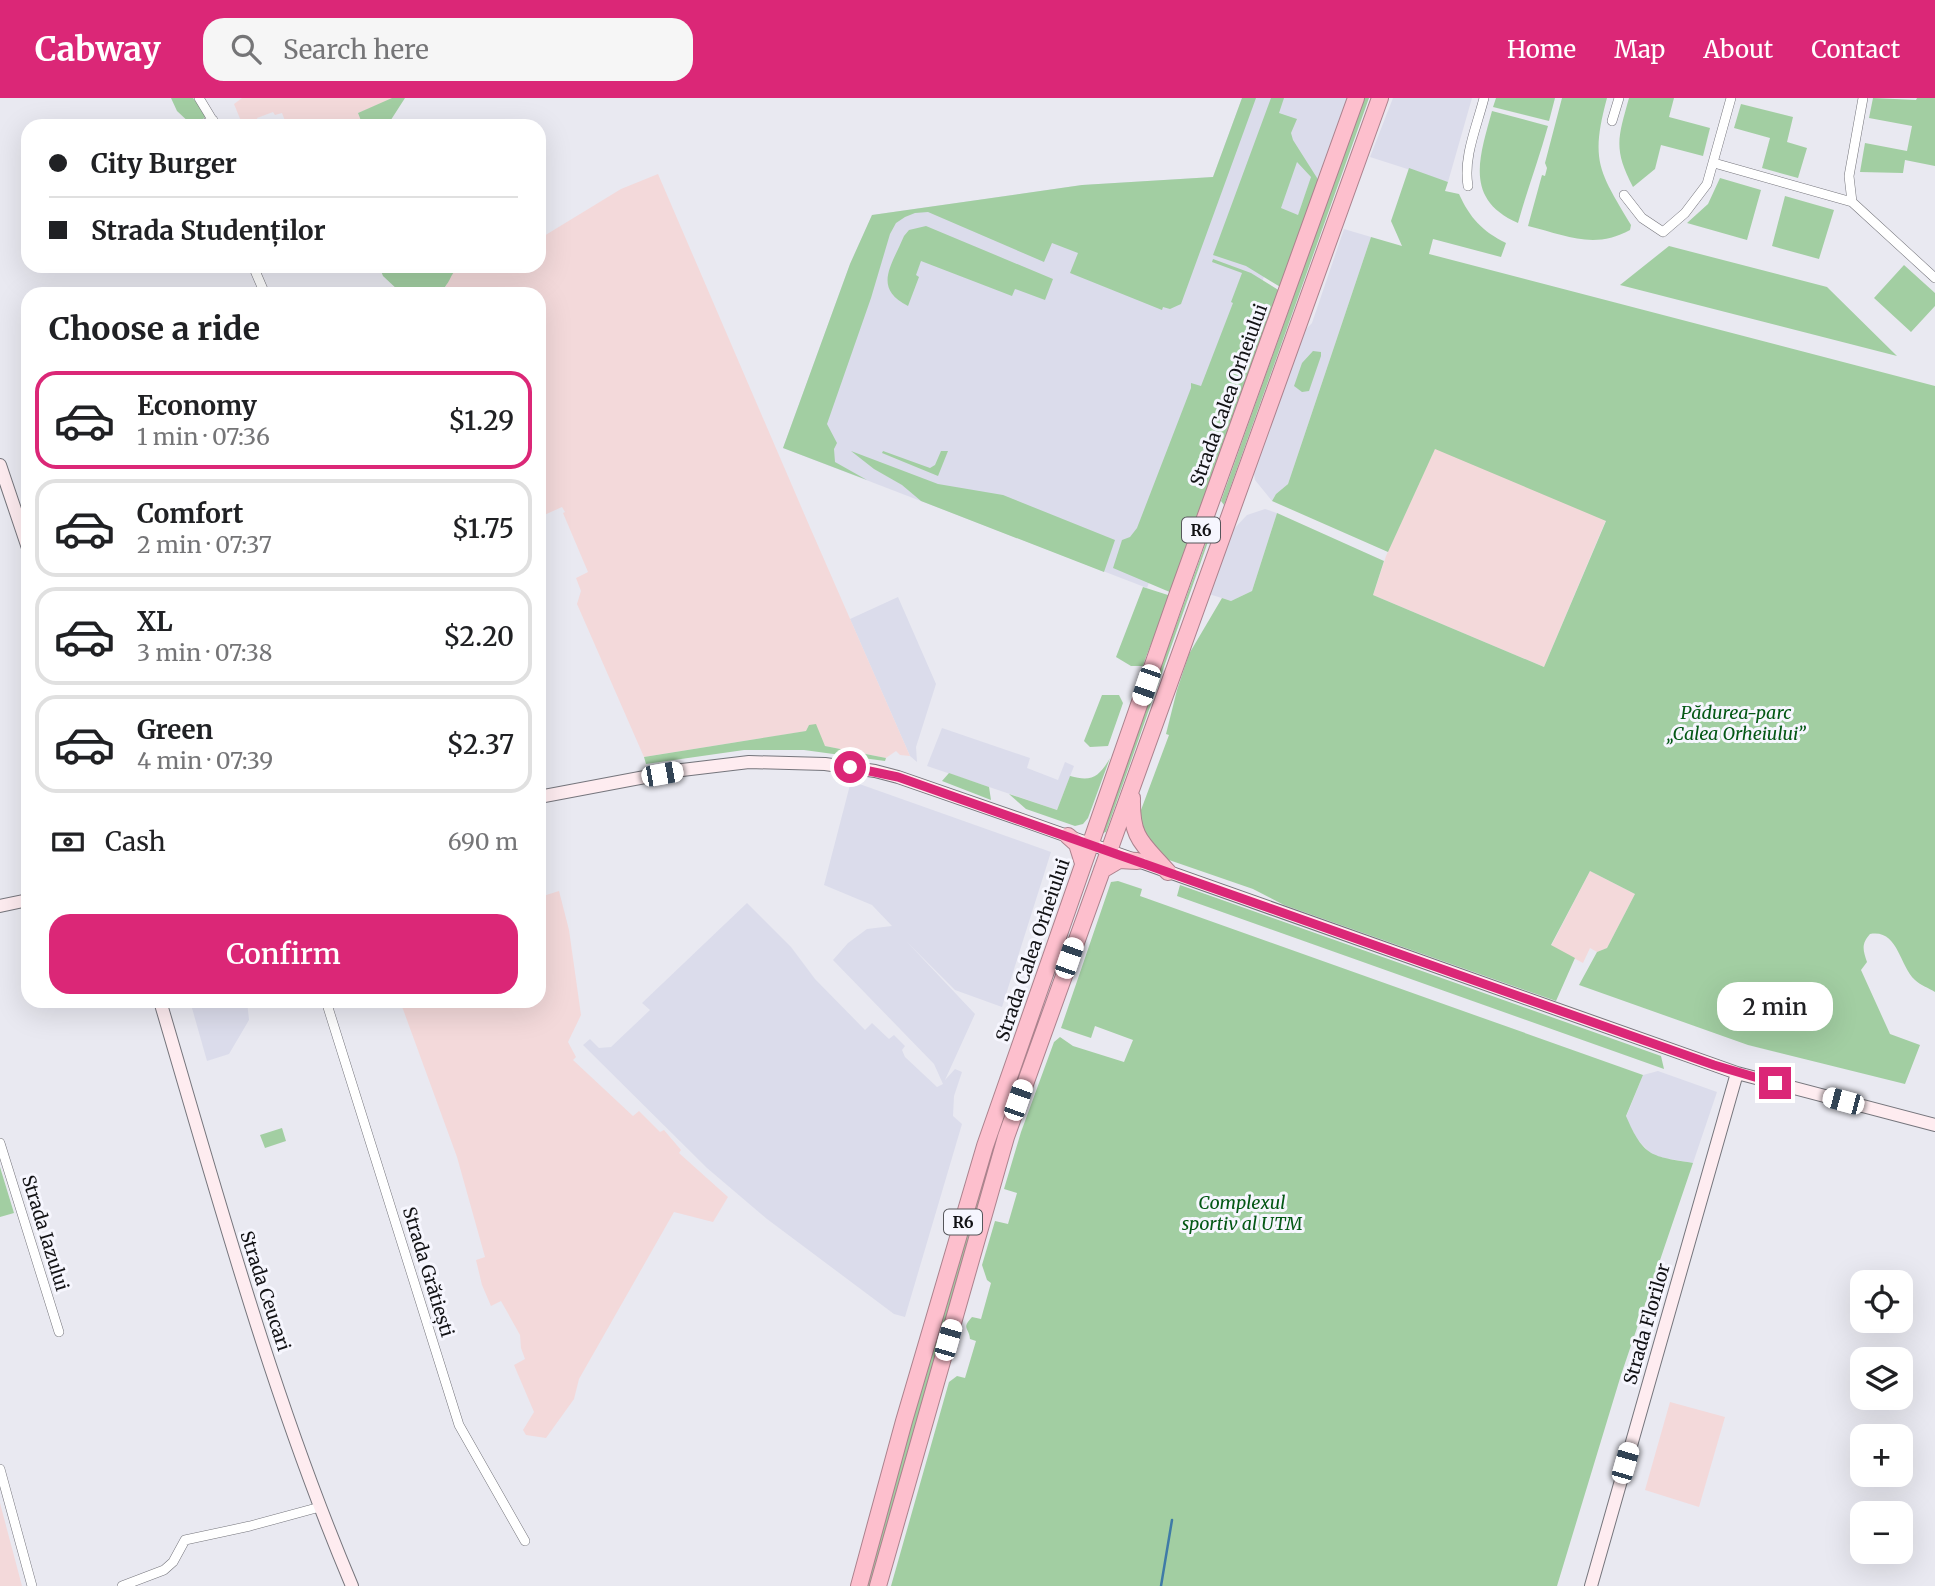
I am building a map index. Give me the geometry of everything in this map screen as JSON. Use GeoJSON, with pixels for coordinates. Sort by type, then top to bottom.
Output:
{"type":"FeatureCollection","features":[{"type":"Feature","properties":{"kind":"highway","name":"Strada Calea Orheiului"},"geometry":{"type":"LineString","coordinates":[[859,1586],[985,1146],[1356,98]]}},
{"type":"Feature","properties":{"kind":"highway","name":"Strada Calea Orheiului"},"geometry":{"type":"LineString","coordinates":[[878,1586],[1006,1137],[1380,98]]}},
{"type":"Feature","properties":{"kind":"highway"},"geometry":{"type":"LineString","coordinates":[[1207,514],[1227,521]]}},
{"type":"Feature","properties":{"kind":"highway"},"geometry":{"type":"LineString","coordinates":[[1132,781],[1131,818],[1134,831],[1142,844],[1168,872]]}},
{"type":"Feature","properties":{"kind":"highway"},"geometry":{"type":"LineString","coordinates":[[1068,836],[1077,844],[1083,863]]}},
{"type":"Feature","properties":{"kind":"highway"},"geometry":{"type":"LineString","coordinates":[[1102,870],[1119,860],[1137,861]]}},
{"type":"Feature","properties":{"kind":"highway"},"geometry":{"type":"LineString","coordinates":[[929,1335],[948,1340]]}},
{"type":"Feature","properties":{"kind":"main road"},"geometry":{"type":"LineString","coordinates":[[0,465],[21,527]]}},
{"type":"Feature","properties":{"kind":"main road"},"geometry":{"type":"LineString","coordinates":[[546,796],[718,765],[774,761],[825,764],[898,777],[1737,1073],[1935,1125]]}},
{"type":"Feature","properties":{"kind":"main road"},"geometry":{"type":"LineString","coordinates":[[0,906],[21,902]]}},
{"type":"Feature","properties":{"kind":"main road","name":"Strada Ceucari"},"geometry":{"type":"LineString","coordinates":[[162,1008],[246,1291],[320,1507],[352,1586]]}},
{"type":"Feature","properties":{"kind":"main road","name":"Strada Florilor"},"geometry":{"type":"LineString","coordinates":[[1591,1586],[1737,1073]]}},
{"type":"Feature","properties":{"kind":"street"},"geometry":{"type":"LineString","coordinates":[[199,98],[212,119]]}},
{"type":"Feature","properties":{"kind":"street"},"geometry":{"type":"LineString","coordinates":[[1468,186],[1468,157],[1484,98]]}},
{"type":"Feature","properties":{"kind":"street"},"geometry":{"type":"LineString","coordinates":[[1612,121],[1619,98]]}},
{"type":"Feature","properties":{"kind":"street"},"geometry":{"type":"LineString","coordinates":[[1624,195],[1642,218],[1663,232],[1685,213],[1707,184],[1731,98]]}},
{"type":"Feature","properties":{"kind":"street"},"geometry":{"type":"LineString","coordinates":[[1853,202],[1849,176],[1863,98]]}},
{"type":"Feature","properties":{"kind":"street"},"geometry":{"type":"LineString","coordinates":[[1714,163],[1853,202],[1935,278]]}},
{"type":"Feature","properties":{"kind":"street","name":"Strada Grătiești"},"geometry":{"type":"LineString","coordinates":[[328,1008],[459,1425],[525,1541]]}},
{"type":"Feature","properties":{"kind":"street","name":"Strada Iazului"},"geometry":{"type":"LineString","coordinates":[[0,1143],[59,1332]]}},
{"type":"Feature","properties":{"kind":"street"},"geometry":{"type":"LineString","coordinates":[[0,1469],[32,1586]]}},
{"type":"Feature","properties":{"kind":"street"},"geometry":{"type":"LineString","coordinates":[[122,1586],[164,1570],[173,1562],[185,1540],[320,1507]]}},
{"type":"Feature","properties":{"kind":"shaded area"},"geometry":{"type":"Polygon","coordinates":[[[242,98],[392,98],[358,113],[360,119],[284,119],[282,113],[275,115],[273,112],[257,119],[240,119],[234,104],[242,98]]]}},
{"type":"Feature","properties":{"kind":"shaded area"},"geometry":{"type":"Polygon","coordinates":[[[1242,98],[1347,98],[1319,181],[1313,173],[1298,215],[1288,213],[1147,588],[783,448],[850,264],[872,215],[1082,185],[1213,177],[1242,98]]]}},
{"type":"Feature","properties":{"kind":"shaded area"},"geometry":{"type":"Polygon","coordinates":[[[1393,98],[1472,98],[1448,182],[1370,157],[1393,98]]]}},
{"type":"Feature","properties":{"kind":"shaded area"},"geometry":{"type":"Polygon","coordinates":[[[658,174],[910,756],[900,755],[896,751],[886,758],[825,746],[809,725],[807,731],[644,757],[577,604],[581,591],[576,578],[588,572],[563,513],[565,512],[562,507],[546,514],[546,287],[445,287],[452,273],[546,273],[546,235],[621,189],[658,174]]]}},
{"type":"Feature","properties":{"kind":"shaded area"},"geometry":{"type":"Polygon","coordinates":[[[1344,229],[1371,237],[1288,484],[1272,501],[1255,480],[1253,468],[1302,333],[1312,323],[1344,229]]]}},
{"type":"Feature","properties":{"kind":"shaded area"},"geometry":{"type":"Polygon","coordinates":[[[1435,448],[1606,520],[1544,667],[1373,595],[1386,556],[1435,448]]]}},
{"type":"Feature","properties":{"kind":"shaded area"},"geometry":{"type":"Polygon","coordinates":[[[1265,509],[1277,513],[1252,591],[1231,601],[1209,594],[1231,532],[1247,515],[1265,509]]]}},
{"type":"Feature","properties":{"kind":"shaded area"},"geometry":{"type":"Polygon","coordinates":[[[898,597],[936,684],[916,747],[917,762],[910,756],[850,619],[898,597]]]}},
{"type":"Feature","properties":{"kind":"shaded area"},"geometry":{"type":"Polygon","coordinates":[[[942,728],[1030,758],[1027,768],[1058,780],[1065,762],[1074,766],[1057,810],[927,766],[942,728]]]}},
{"type":"Feature","properties":{"kind":"shaded area"},"geometry":{"type":"Polygon","coordinates":[[[851,781],[1051,852],[1002,1007],[955,990],[907,942],[975,1014],[945,1080],[955,1069],[962,1072],[954,1096],[953,1116],[962,1124],[905,1317],[894,1314],[767,1219],[707,1168],[583,1045],[590,1039],[599,1048],[611,1047],[650,1010],[642,1003],[747,903],[791,947],[815,979],[865,1030],[872,1023],[889,1039],[894,1035],[905,1046],[902,1050],[905,1057],[937,1087],[943,1084],[934,1064],[833,960],[848,943],[867,929],[892,926],[872,905],[824,885],[851,781]]]}},
{"type":"Feature","properties":{"kind":"shaded area"},"geometry":{"type":"Polygon","coordinates":[[[1590,871],[1635,894],[1607,948],[1597,952],[1590,948],[1583,963],[1551,946],[1590,871]]]}},
{"type":"Feature","properties":{"kind":"shaded area"},"geometry":{"type":"Polygon","coordinates":[[[559,891],[569,930],[581,1015],[568,1042],[576,1057],[573,1060],[633,1116],[639,1111],[660,1132],[664,1130],[681,1150],[679,1153],[728,1197],[713,1222],[674,1212],[579,1379],[574,1399],[546,1438],[526,1435],[523,1430],[534,1412],[514,1365],[525,1359],[520,1335],[501,1301],[491,1306],[482,1285],[476,1260],[485,1257],[457,1157],[403,1008],[546,1008],[546,895],[559,891]]]}},
{"type":"Feature","properties":{"kind":"shaded area"},"geometry":{"type":"Polygon","coordinates":[[[192,1008],[248,1008],[249,1020],[229,1054],[207,1061],[192,1008]]]}},
{"type":"Feature","properties":{"kind":"shaded area"},"geometry":{"type":"Polygon","coordinates":[[[1658,1071],[1717,1092],[1693,1163],[1653,1156],[1635,1137],[1626,1117],[1643,1075],[1658,1071]]]}},
{"type":"Feature","properties":{"kind":"shaded area"},"geometry":{"type":"Polygon","coordinates":[[[1670,1402],[1725,1417],[1699,1507],[1645,1490],[1670,1402]]]}},
{"type":"Feature","properties":{"kind":"shaded area"},"geometry":{"type":"Polygon","coordinates":[[[0,1503],[22,1586],[0,1586],[0,1503]]]}},
{"type":"Feature","properties":{"kind":"green space"},"geometry":{"type":"Polygon","coordinates":[[[171,98],[193,98],[207,116],[203,119],[186,119],[177,111],[171,98]]]}},
{"type":"Feature","properties":{"kind":"green space"},"geometry":{"type":"Polygon","coordinates":[[[392,98],[405,98],[392,119],[360,119],[358,113],[392,98]]]}},
{"type":"Feature","properties":{"kind":"green space"},"geometry":{"type":"Polygon","coordinates":[[[1242,98],[1256,98],[1181,304],[1170,309],[1163,307],[1162,310],[1070,273],[1078,253],[1052,243],[1044,262],[928,212],[915,213],[896,223],[890,234],[871,298],[827,424],[837,443],[834,449],[835,462],[867,480],[783,448],[850,264],[872,215],[1082,185],[1213,177],[1242,98]]]}},
{"type":"Feature","properties":{"kind":"green space"},"geometry":{"type":"Polygon","coordinates":[[[1271,98],[1284,98],[1279,113],[1297,119],[1291,133],[1293,140],[1319,181],[1282,288],[1246,266],[1213,255],[1271,98]],[[1297,162],[1281,208],[1298,215],[1311,177],[1297,162]]]}},
{"type":"Feature","properties":{"kind":"green space"},"geometry":{"type":"Polygon","coordinates":[[[1364,98],[1369,98],[1224,505],[1221,501],[1364,98]]]}},
{"type":"Feature","properties":{"kind":"green space"},"geometry":{"type":"Polygon","coordinates":[[[1496,98],[1555,98],[1549,121],[1493,107],[1496,98]]]}},
{"type":"Feature","properties":{"kind":"green space"},"geometry":{"type":"Polygon","coordinates":[[[1562,98],[1607,98],[1599,137],[1601,165],[1611,191],[1631,225],[1630,230],[1617,236],[1579,239],[1528,226],[1542,175],[1545,176],[1545,163],[1562,98]]]}},
{"type":"Feature","properties":{"kind":"green space"},"geometry":{"type":"Polygon","coordinates":[[[1629,98],[1674,98],[1669,117],[1710,128],[1703,156],[1661,145],[1655,169],[1633,187],[1622,163],[1619,143],[1629,98]]]}},
{"type":"Feature","properties":{"kind":"green space"},"geometry":{"type":"Polygon","coordinates":[[[1873,98],[1935,98],[1935,166],[1905,160],[1903,173],[1860,172],[1865,143],[1907,151],[1912,126],[1869,118],[1873,98]]]}},
{"type":"Feature","properties":{"kind":"green space"},"geometry":{"type":"Polygon","coordinates":[[[1741,104],[1793,117],[1787,142],[1807,148],[1798,178],[1762,168],[1770,138],[1734,128],[1741,104]]]}},
{"type":"Feature","properties":{"kind":"green space"},"geometry":{"type":"Polygon","coordinates":[[[1492,111],[1548,126],[1518,223],[1489,202],[1482,189],[1480,160],[1492,111]]]}},
{"type":"Feature","properties":{"kind":"green space","name":"Pădurea-parc „Calea Orheiului”"},"geometry":{"type":"Polygon","coordinates":[[[1409,168],[1448,182],[1445,191],[1459,194],[1478,223],[1506,243],[1501,257],[1433,239],[1429,254],[1935,386],[1935,992],[1915,980],[1892,942],[1879,934],[1870,934],[1865,941],[1867,962],[1861,970],[1890,1034],[1920,1045],[1905,1084],[1748,1045],[1579,985],[1597,952],[1607,948],[1635,894],[1590,871],[1551,945],[1575,958],[1556,1001],[1284,905],[1253,889],[1169,860],[1154,852],[1141,836],[1141,810],[1169,735],[1166,734],[1189,654],[1222,598],[1231,601],[1252,591],[1277,513],[1384,561],[1373,595],[1544,667],[1606,521],[1435,449],[1388,552],[1272,501],[1288,484],[1371,237],[1402,246],[1391,221],[1409,168]]]}},
{"type":"Feature","properties":{"kind":"green space"},"geometry":{"type":"Polygon","coordinates":[[[1720,178],[1761,190],[1747,240],[1687,223],[1708,204],[1720,178]]]}},
{"type":"Feature","properties":{"kind":"green space"},"geometry":{"type":"Polygon","coordinates":[[[1785,196],[1834,210],[1819,259],[1772,246],[1785,196]]]}},
{"type":"Feature","properties":{"kind":"green space"},"geometry":{"type":"Polygon","coordinates":[[[926,226],[1053,279],[1045,300],[1015,289],[1012,296],[921,261],[916,275],[919,277],[908,306],[890,292],[890,266],[909,230],[926,226]]]}},
{"type":"Feature","properties":{"kind":"green space"},"geometry":{"type":"Polygon","coordinates":[[[1669,246],[1827,287],[1897,356],[1620,285],[1669,246]]]}},
{"type":"Feature","properties":{"kind":"green space"},"geometry":{"type":"Polygon","coordinates":[[[1213,259],[1251,273],[1280,291],[1172,593],[1113,568],[1122,540],[1130,537],[1137,528],[1191,383],[1201,386],[1233,303],[1231,302],[1242,273],[1212,262],[1213,259]]]}},
{"type":"Feature","properties":{"kind":"green space"},"geometry":{"type":"Polygon","coordinates":[[[1904,265],[1935,293],[1935,306],[1911,332],[1874,298],[1904,265]]]}},
{"type":"Feature","properties":{"kind":"green space"},"geometry":{"type":"Polygon","coordinates":[[[382,273],[454,273],[445,287],[395,287],[382,273]]]}},
{"type":"Feature","properties":{"kind":"green space"},"geometry":{"type":"Polygon","coordinates":[[[1313,351],[1321,352],[1321,356],[1309,391],[1302,392],[1294,386],[1302,363],[1313,351]]]}},
{"type":"Feature","properties":{"kind":"green space"},"geometry":{"type":"Polygon","coordinates":[[[851,451],[938,484],[1003,495],[1115,540],[1104,572],[921,501],[851,451]]]}},
{"type":"Feature","properties":{"kind":"green space"},"geometry":{"type":"Polygon","coordinates":[[[883,451],[930,468],[935,465],[941,451],[948,451],[938,476],[882,453],[883,451]]]}},
{"type":"Feature","properties":{"kind":"green space"},"geometry":{"type":"Polygon","coordinates":[[[1210,536],[1106,832],[1103,833],[1102,830],[1210,536]]]}},
{"type":"Feature","properties":{"kind":"green space"},"geometry":{"type":"Polygon","coordinates":[[[1143,587],[1171,596],[1143,666],[1131,666],[1116,657],[1143,587]]]}},
{"type":"Feature","properties":{"kind":"green space"},"geometry":{"type":"Polygon","coordinates":[[[1102,695],[1119,695],[1123,703],[1108,746],[1090,747],[1084,741],[1102,695]]]}},
{"type":"Feature","properties":{"kind":"green space"},"geometry":{"type":"Polygon","coordinates":[[[816,724],[825,746],[886,758],[885,761],[804,750],[744,750],[646,764],[644,757],[806,731],[809,725],[816,724]]]}},
{"type":"Feature","properties":{"kind":"green space"},"geometry":{"type":"Polygon","coordinates":[[[1110,758],[1088,818],[1083,824],[1075,826],[1026,809],[1009,794],[1057,810],[1070,776],[1094,776],[1110,758]]]}},
{"type":"Feature","properties":{"kind":"green space"},"geometry":{"type":"Polygon","coordinates":[[[949,773],[989,787],[991,800],[942,781],[949,773]]]}},
{"type":"Feature","properties":{"kind":"green space","name":"Complexul sportiv al UTM"},"geometry":{"type":"Polygon","coordinates":[[[1118,881],[1142,889],[1140,896],[1643,1075],[1626,1116],[1632,1130],[1651,1153],[1693,1163],[1621,1375],[1557,1586],[891,1586],[949,1382],[957,1376],[965,1378],[976,1341],[970,1339],[966,1326],[972,1317],[981,1319],[991,1283],[987,1280],[982,1265],[995,1221],[1008,1224],[1017,1193],[1004,1189],[1021,1132],[1054,1042],[1060,1037],[1073,1046],[1124,1062],[1133,1040],[1095,1026],[1091,1038],[1061,1028],[1111,882],[1118,881]]]}},
{"type":"Feature","properties":{"kind":"green space"},"geometry":{"type":"Polygon","coordinates":[[[1180,885],[1661,1056],[1664,1069],[1177,896],[1180,885]]]}},
{"type":"Feature","properties":{"kind":"green space"},"geometry":{"type":"Polygon","coordinates":[[[1029,1034],[1033,1035],[1010,1099],[944,1324],[941,1324],[982,1179],[1029,1034]]]}},
{"type":"Feature","properties":{"kind":"green space"},"geometry":{"type":"Polygon","coordinates":[[[282,1128],[286,1141],[265,1148],[260,1135],[282,1128]]]}},
{"type":"Feature","properties":{"kind":"green space"},"geometry":{"type":"Polygon","coordinates":[[[0,1167],[14,1213],[0,1217],[0,1167]]]}},
{"type":"Feature","properties":{"kind":"green space"},"geometry":{"type":"Polygon","coordinates":[[[935,1342],[939,1344],[870,1586],[866,1586],[935,1342]]]}},
{"type":"Feature","properties":{"kind":"waterway"},"geometry":{"type":"LineString","coordinates":[[1161,1586],[1172,1520]]}},
{"type":"Feature","properties":{"kind":"route"},"geometry":{"type":"LineString","coordinates":[[850,767],[898,777],[1714,1065],[1775,1083]]}}]}
